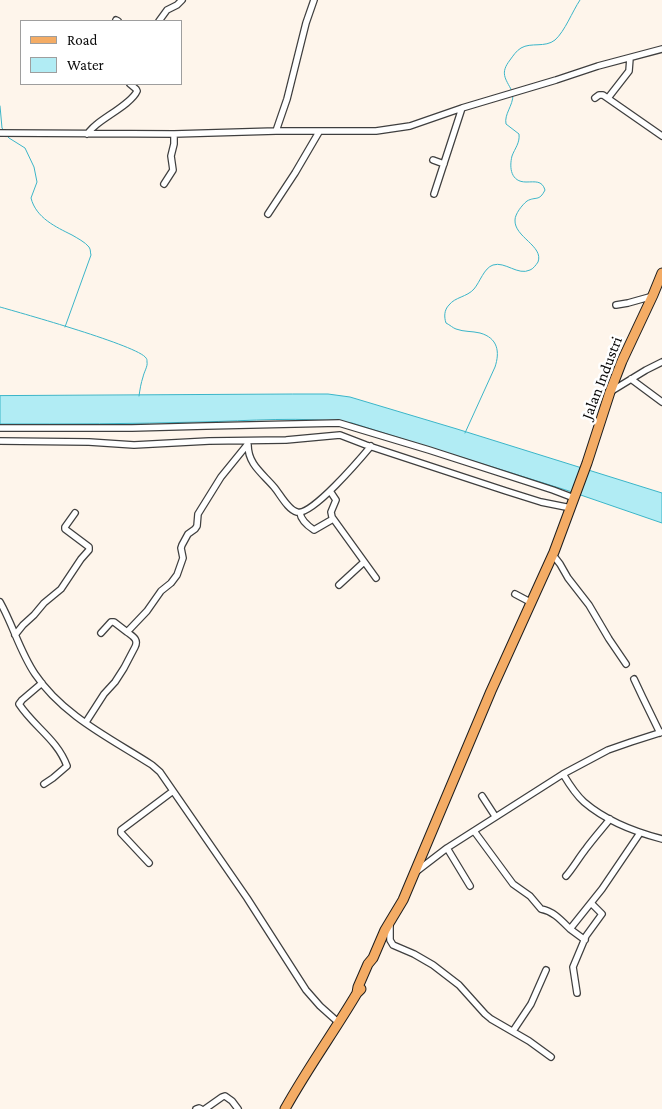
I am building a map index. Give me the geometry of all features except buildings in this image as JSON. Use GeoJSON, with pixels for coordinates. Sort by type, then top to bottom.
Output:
{"type":"FeatureCollection","features":[{"type":"Feature","properties":{"kind":"main road","name":"Jalan Industri"},"geometry":{"type":"LineString","coordinates":[[285,1109],[299,1083],[359,989],[381,938],[403,900],[491,692],[553,555],[587,463],[610,392],[662,273]]}},
{"type":"Feature","properties":{"kind":"street"},"geometry":{"type":"LineString","coordinates":[[160,20],[167,10],[182,0]]}},
{"type":"Feature","properties":{"kind":"street"},"geometry":{"type":"LineString","coordinates":[[276,131],[314,0]]}},
{"type":"Feature","properties":{"kind":"street"},"geometry":{"type":"LineString","coordinates":[[0,133],[174,134],[376,131],[402,128],[598,66],[662,48]]}},
{"type":"Feature","properties":{"kind":"street"},"geometry":{"type":"LineString","coordinates":[[608,98],[629,71],[630,58]]}},
{"type":"Feature","properties":{"kind":"street"},"geometry":{"type":"LineString","coordinates":[[87,134],[135,95],[136,89],[131,85]]}},
{"type":"Feature","properties":{"kind":"street"},"geometry":{"type":"LineString","coordinates":[[595,98],[602,95],[608,98],[662,136]]}},
{"type":"Feature","properties":{"kind":"street"},"geometry":{"type":"LineString","coordinates":[[434,194],[462,108]]}},
{"type":"Feature","properties":{"kind":"street"},"geometry":{"type":"LineString","coordinates":[[268,214],[319,132]]}},
{"type":"Feature","properties":{"kind":"street"},"geometry":{"type":"LineString","coordinates":[[164,184],[172,170],[171,156],[174,134]]}},
{"type":"Feature","properties":{"kind":"street"},"geometry":{"type":"LineString","coordinates":[[433,160],[444,164]]}},
{"type":"Feature","properties":{"kind":"street"},"geometry":{"type":"LineString","coordinates":[[616,304],[628,303],[653,296]]}},
{"type":"Feature","properties":{"kind":"street"},"geometry":{"type":"LineString","coordinates":[[610,392],[662,362]]}},
{"type":"Feature","properties":{"kind":"street"},"geometry":{"type":"LineString","coordinates":[[631,379],[662,402]]}},
{"type":"Feature","properties":{"kind":"street"},"geometry":{"type":"LineString","coordinates":[[0,428],[132,428],[340,423],[574,497]]}},
{"type":"Feature","properties":{"kind":"street"},"geometry":{"type":"LineString","coordinates":[[0,441],[89,442],[134,445],[209,441],[248,443],[340,435],[532,499],[571,508]]}},
{"type":"Feature","properties":{"kind":"street"},"geometry":{"type":"LineString","coordinates":[[248,443],[249,454],[256,468],[289,507],[300,513],[307,511],[330,491],[371,446]]}},
{"type":"Feature","properties":{"kind":"street"},"geometry":{"type":"LineString","coordinates":[[127,632],[161,591],[177,576],[183,558],[182,545],[188,534],[197,526],[198,514],[221,477],[248,443]]}},
{"type":"Feature","properties":{"kind":"street"},"geometry":{"type":"LineString","coordinates":[[330,491],[336,500],[331,512],[333,519],[376,578]]}},
{"type":"Feature","properties":{"kind":"street"},"geometry":{"type":"LineString","coordinates":[[300,513],[303,520],[314,530],[333,519]]}},
{"type":"Feature","properties":{"kind":"street"},"geometry":{"type":"LineString","coordinates":[[15,636],[44,603],[61,589],[81,558],[90,550],[89,547],[65,529],[76,514]]}},
{"type":"Feature","properties":{"kind":"street"},"geometry":{"type":"LineString","coordinates":[[553,555],[589,605],[626,664]]}},
{"type":"Feature","properties":{"kind":"street"},"geometry":{"type":"LineString","coordinates":[[339,585],[364,562]]}},
{"type":"Feature","properties":{"kind":"street"},"geometry":{"type":"LineString","coordinates":[[515,594],[532,603]]}},
{"type":"Feature","properties":{"kind":"street"},"geometry":{"type":"LineString","coordinates":[[0,602],[27,661],[42,683],[60,703],[160,772],[247,898],[306,990],[339,1023]]}},
{"type":"Feature","properties":{"kind":"street"},"geometry":{"type":"LineString","coordinates":[[86,722],[104,694],[115,682],[137,644],[136,640],[127,632],[111,622],[101,633]]}},
{"type":"Feature","properties":{"kind":"street"},"geometry":{"type":"LineString","coordinates":[[415,872],[495,816],[563,774],[608,750],[661,732],[634,679]]}},
{"type":"Feature","properties":{"kind":"street"},"geometry":{"type":"LineString","coordinates":[[42,683],[19,704],[32,721],[57,746],[67,766],[44,784]]}},
{"type":"Feature","properties":{"kind":"street"},"geometry":{"type":"LineString","coordinates":[[563,774],[584,801],[610,819],[640,833],[662,840]]}},
{"type":"Feature","properties":{"kind":"street"},"geometry":{"type":"LineString","coordinates":[[149,863],[121,833],[121,830],[173,791]]}},
{"type":"Feature","properties":{"kind":"street"},"geometry":{"type":"LineString","coordinates":[[482,796],[495,816]]}},
{"type":"Feature","properties":{"kind":"street"},"geometry":{"type":"LineString","coordinates":[[566,876],[610,819]]}},
{"type":"Feature","properties":{"kind":"street"},"geometry":{"type":"LineString","coordinates":[[474,831],[513,884],[530,896],[540,909],[553,913],[585,940]]}},
{"type":"Feature","properties":{"kind":"street"},"geometry":{"type":"LineString","coordinates":[[570,929],[602,889],[640,833]]}},
{"type":"Feature","properties":{"kind":"street"},"geometry":{"type":"LineString","coordinates":[[447,848],[470,886]]}},
{"type":"Feature","properties":{"kind":"street"},"geometry":{"type":"LineString","coordinates":[[577,993],[572,966],[589,931],[602,914],[591,903]]}},
{"type":"Feature","properties":{"kind":"street"},"geometry":{"type":"LineString","coordinates":[[390,923],[390,940],[393,945],[414,954],[438,969],[458,985],[491,1019],[514,1031],[551,1057]]}},
{"type":"Feature","properties":{"kind":"street"},"geometry":{"type":"LineString","coordinates":[[514,1031],[531,1004],[546,970]]}},
{"type":"Feature","properties":{"kind":"street"},"geometry":{"type":"LineString","coordinates":[[205,1109],[225,1096],[238,1109]]}},
{"type":"Feature","properties":{"kind":"street"},"geometry":{"type":"LineString","coordinates":[[196,1109],[201,1109]]}},
{"type":"Feature","properties":{"kind":"water"},"geometry":{"type":"Polygon","coordinates":[[[328,394],[350,397],[662,493],[662,523],[569,491],[352,423],[295,419],[149,423],[0,424],[0,396],[328,394]]]}},
{"type":"Feature","properties":{"kind":"waterway"},"geometry":{"type":"LineString","coordinates":[[512,91],[504,72],[513,55],[525,46],[547,44],[555,40],[565,27],[580,0]]}},
{"type":"Feature","properties":{"kind":"waterway"},"geometry":{"type":"LineString","coordinates":[[465,433],[495,367],[497,351],[494,342],[486,335],[455,329],[446,323],[446,309],[452,302],[474,289],[485,272],[493,265],[498,264],[525,271],[532,269],[538,262],[539,256],[537,251],[519,231],[515,220],[517,212],[521,207],[527,201],[539,197],[545,190],[540,183],[517,180],[512,174],[511,161],[518,143],[519,134],[506,124],[506,120],[513,95]]}},
{"type":"Feature","properties":{"kind":"waterway"},"geometry":{"type":"LineString","coordinates":[[0,106],[2,128],[5,132]]}},
{"type":"Feature","properties":{"kind":"waterway"},"geometry":{"type":"LineString","coordinates":[[6,135],[25,148],[34,167],[37,182],[31,198],[37,211],[47,221],[81,240],[90,249],[91,255],[65,327]]}},
{"type":"Feature","properties":{"kind":"waterway"},"geometry":{"type":"LineString","coordinates":[[0,307],[78,330],[139,353],[146,358],[147,364],[139,396]]}}]}
